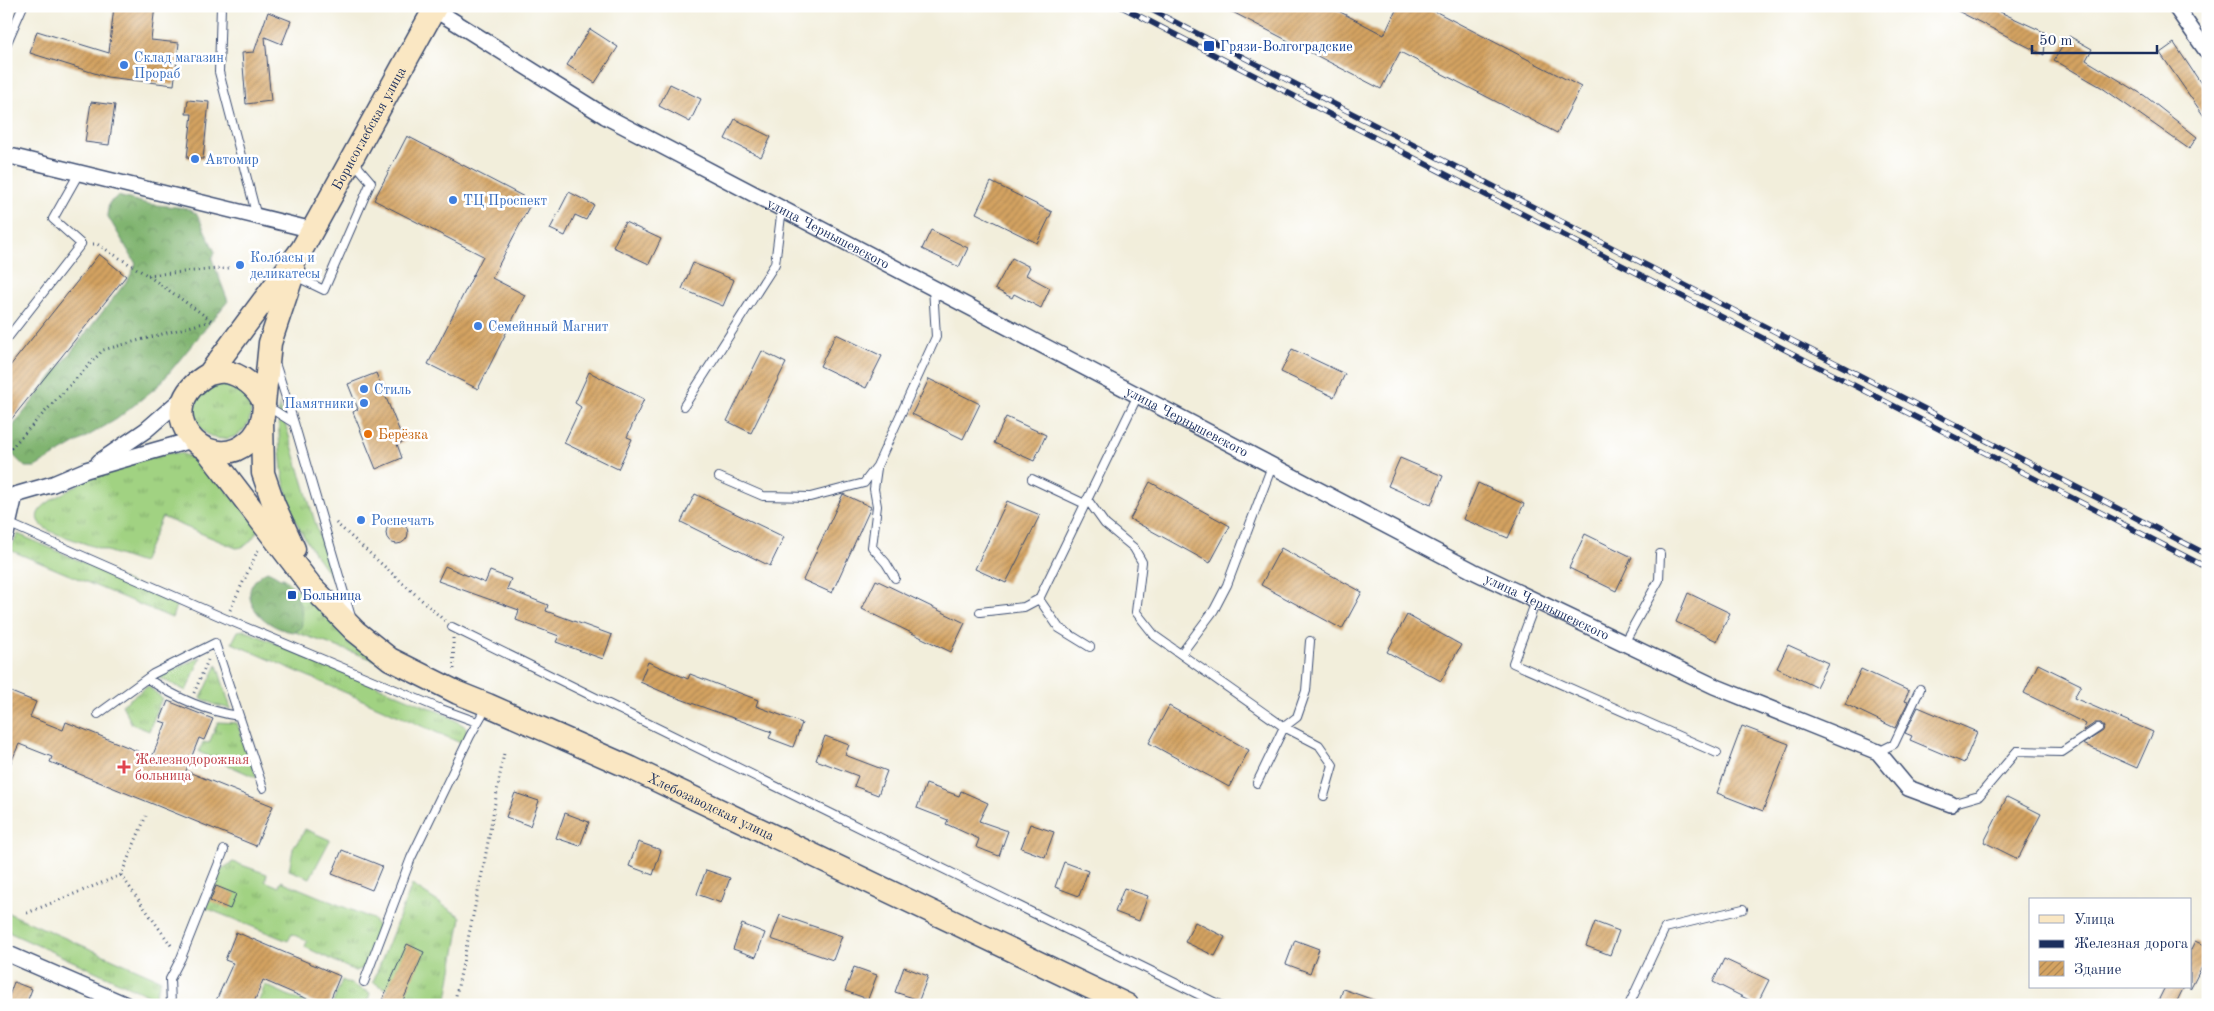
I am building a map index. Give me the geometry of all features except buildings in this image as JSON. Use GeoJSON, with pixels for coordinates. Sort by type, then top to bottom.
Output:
{"type":"FeatureCollection","features":[{"type":"Feature","properties":{"kind":"street"},"geometry":{"type":"LineString","coordinates":[[2175,6],[2208,53]]}},
{"type":"Feature","properties":{"kind":"street","name":"Борисоглебская улица"},"geometry":{"type":"LineString","coordinates":[[307,240],[435,8]]}},
{"type":"Feature","properties":{"kind":"street","name":"улица Чернышевского"},"geometry":{"type":"LineString","coordinates":[[435,8],[605,116],[1473,571],[1714,686],[1878,752],[1908,788],[1951,804]]}},
{"type":"Feature","properties":{"kind":"street"},"geometry":{"type":"LineString","coordinates":[[6,155],[257,217],[307,240]]}},
{"type":"Feature","properties":{"kind":"street"},"geometry":{"type":"LineString","coordinates":[[307,240],[270,343],[263,412],[263,473],[274,505],[311,586]]}},
{"type":"Feature","properties":{"kind":"street"},"geometry":{"type":"LineString","coordinates":[[209,374],[307,240]]}},
{"type":"Feature","properties":{"kind":"street"},"geometry":{"type":"LineString","coordinates":[[8,529],[11,493],[53,484],[86,470],[199,444],[222,452],[243,447],[253,438],[263,412],[258,392],[241,376],[225,372],[209,374],[195,382],[185,396],[146,430],[86,470]]}},
{"type":"Feature","properties":{"kind":"street"},"geometry":{"type":"LineString","coordinates":[[185,396],[181,414],[184,428],[199,444],[311,586]]}},
{"type":"Feature","properties":{"kind":"street","name":"Хлебозаводская улица"},"geometry":{"type":"LineString","coordinates":[[311,586],[356,631],[390,659],[458,693],[483,713],[631,768],[1127,1005]]}},
{"type":"Feature","properties":{"kind":"street"},"geometry":{"type":"LineString","coordinates":[[6,953],[126,1005]]}},
{"type":"Feature","properties":{"kind":"lane"},"geometry":{"type":"LineString","coordinates":[[6,45],[23,6]]}},
{"type":"Feature","properties":{"kind":"lane"},"geometry":{"type":"LineString","coordinates":[[221,6],[219,72],[257,217]]}},
{"type":"Feature","properties":{"kind":"lane"},"geometry":{"type":"LineString","coordinates":[[293,275],[324,290],[370,182],[359,168],[354,154]]}},
{"type":"Feature","properties":{"kind":"lane"},"geometry":{"type":"LineString","coordinates":[[6,340],[81,244],[53,220],[79,174]]}},
{"type":"Feature","properties":{"kind":"lane"},"geometry":{"type":"LineString","coordinates":[[684,406],[775,264],[782,208]]}},
{"type":"Feature","properties":{"kind":"lane"},"geometry":{"type":"LineString","coordinates":[[719,477],[763,496],[810,497],[864,483],[877,466],[936,337],[933,287]]}},
{"type":"Feature","properties":{"kind":"lane"},"geometry":{"type":"LineString","coordinates":[[270,343],[356,631]]}},
{"type":"Feature","properties":{"kind":"lane"},"geometry":{"type":"LineString","coordinates":[[980,612],[1024,607],[1039,599],[1138,395]]}},
{"type":"Feature","properties":{"kind":"lane"},"geometry":{"type":"LineString","coordinates":[[263,412],[294,424]]}},
{"type":"Feature","properties":{"kind":"lane"},"geometry":{"type":"LineString","coordinates":[[877,466],[874,489],[877,506],[872,547],[886,562],[895,578]]}},
{"type":"Feature","properties":{"kind":"lane"},"geometry":{"type":"LineString","coordinates":[[1181,654],[1214,610],[1227,585],[1272,466]]}},
{"type":"Feature","properties":{"kind":"lane"},"geometry":{"type":"LineString","coordinates":[[1032,479],[1086,502],[1105,524],[1134,548],[1142,562],[1136,612],[1154,636],[1284,727],[1319,745],[1333,765],[1324,796]]}},
{"type":"Feature","properties":{"kind":"lane"},"geometry":{"type":"LineString","coordinates":[[8,529],[441,709],[483,713],[411,858],[364,982]]}},
{"type":"Feature","properties":{"kind":"lane"},"geometry":{"type":"LineString","coordinates":[[1624,644],[1659,580],[1660,554]]}},
{"type":"Feature","properties":{"kind":"lane"},"geometry":{"type":"LineString","coordinates":[[1039,599],[1059,628],[1090,647]]}},
{"type":"Feature","properties":{"kind":"lane"},"geometry":{"type":"LineString","coordinates":[[1536,601],[1513,663],[1717,753]]}},
{"type":"Feature","properties":{"kind":"lane"},"geometry":{"type":"LineString","coordinates":[[452,627],[1220,1005]]}},
{"type":"Feature","properties":{"kind":"lane"},"geometry":{"type":"LineString","coordinates":[[1257,783],[1284,727],[1297,717],[1306,691],[1310,641]]}},
{"type":"Feature","properties":{"kind":"lane"},"geometry":{"type":"LineString","coordinates":[[98,714],[154,674],[215,643],[263,788]]}},
{"type":"Feature","properties":{"kind":"lane"},"geometry":{"type":"LineString","coordinates":[[148,679],[169,693],[190,703],[215,712],[239,716]]}},
{"type":"Feature","properties":{"kind":"lane"},"geometry":{"type":"LineString","coordinates":[[1878,752],[1894,744],[1920,689]]}},
{"type":"Feature","properties":{"kind":"lane"},"geometry":{"type":"LineString","coordinates":[[1951,804],[1979,796],[2017,751],[2062,752],[2098,728]]}},
{"type":"Feature","properties":{"kind":"lane"},"geometry":{"type":"LineString","coordinates":[[171,1005],[170,979],[181,958],[224,850]]}},
{"type":"Feature","properties":{"kind":"lane"},"geometry":{"type":"LineString","coordinates":[[1629,1005],[1665,928],[1743,909]]}},
{"type":"Feature","properties":{"kind":"path"},"geometry":{"type":"LineString","coordinates":[[6,449],[11,448],[103,350],[211,321],[97,244],[81,244]]}},
{"type":"Feature","properties":{"kind":"path"},"geometry":{"type":"LineString","coordinates":[[147,276],[229,268]]}},
{"type":"Feature","properties":{"kind":"path"},"geometry":{"type":"LineString","coordinates":[[319,508],[452,627],[454,673],[458,693]]}},
{"type":"Feature","properties":{"kind":"path"},"geometry":{"type":"LineString","coordinates":[[454,1005],[484,864],[504,754]]}},
{"type":"Feature","properties":{"kind":"path"},"geometry":{"type":"LineString","coordinates":[[27,913],[121,875],[146,816]]}},
{"type":"Feature","properties":{"kind":"path"},"geometry":{"type":"LineString","coordinates":[[121,875],[181,958]]}},
{"type":"Feature","properties":{"kind":"green space"},"geometry":{"type":"Polygon","coordinates":[[[118,196],[148,204],[186,208],[197,214],[215,252],[212,259],[228,301],[159,385],[117,419],[35,467],[25,467],[6,448],[6,435],[129,278],[136,264],[107,215],[109,203],[118,196]]]}},
{"type":"Feature","properties":{"kind":"green space"},"geometry":{"type":"Polygon","coordinates":[[[217,383],[229,383],[243,391],[251,405],[249,422],[243,431],[229,439],[217,439],[207,434],[200,427],[195,417],[195,405],[200,395],[207,388],[217,383]]]}},
{"type":"Feature","properties":{"kind":"green space"},"geometry":{"type":"Polygon","coordinates":[[[279,403],[319,535],[341,590],[306,541],[291,509],[284,483],[280,456],[279,403]]]}},
{"type":"Feature","properties":{"kind":"green space"},"geometry":{"type":"Polygon","coordinates":[[[156,453],[180,453],[201,460],[259,528],[250,542],[240,548],[236,548],[162,517],[142,563],[54,533],[43,526],[38,520],[38,513],[42,507],[76,486],[91,473],[107,466],[156,453]]]}},
{"type":"Feature","properties":{"kind":"green space"},"geometry":{"type":"Polygon","coordinates":[[[18,534],[177,603],[172,618],[10,550],[18,534]]]}},
{"type":"Feature","properties":{"kind":"green space"},"geometry":{"type":"Polygon","coordinates":[[[267,571],[283,580],[299,601],[302,618],[301,628],[295,632],[283,630],[272,625],[254,609],[250,599],[250,589],[256,580],[267,571]]]}},
{"type":"Feature","properties":{"kind":"green space"},"geometry":{"type":"Polygon","coordinates":[[[282,577],[383,663],[295,632],[301,628],[282,577]]]}},
{"type":"Feature","properties":{"kind":"green space"},"geometry":{"type":"Polygon","coordinates":[[[244,630],[447,715],[466,727],[467,734],[463,744],[232,643],[238,631],[244,630]]]}},
{"type":"Feature","properties":{"kind":"green space"},"geometry":{"type":"Polygon","coordinates":[[[201,657],[186,691],[158,677],[201,657]]]}},
{"type":"Feature","properties":{"kind":"green space"},"geometry":{"type":"Polygon","coordinates":[[[217,665],[231,709],[215,705],[201,698],[217,665]]]}},
{"type":"Feature","properties":{"kind":"green space"},"geometry":{"type":"Polygon","coordinates":[[[148,686],[162,698],[149,731],[132,724],[122,705],[148,686]]]}},
{"type":"Feature","properties":{"kind":"green space"},"geometry":{"type":"Polygon","coordinates":[[[218,722],[237,723],[257,778],[199,752],[203,742],[209,743],[218,722]]]}},
{"type":"Feature","properties":{"kind":"green space"},"geometry":{"type":"Polygon","coordinates":[[[305,829],[330,840],[310,878],[289,870],[294,844],[298,843],[305,829]]]}},
{"type":"Feature","properties":{"kind":"green space"},"geometry":{"type":"Polygon","coordinates":[[[233,862],[267,874],[265,881],[279,887],[281,881],[373,919],[379,929],[364,968],[355,971],[305,947],[307,941],[292,934],[288,941],[206,908],[220,870],[233,862]]]}},
{"type":"Feature","properties":{"kind":"green space"},"geometry":{"type":"Polygon","coordinates":[[[412,885],[461,917],[446,1005],[417,1005],[373,982],[412,885]]]}},
{"type":"Feature","properties":{"kind":"green space"},"geometry":{"type":"Polygon","coordinates":[[[6,912],[161,980],[154,998],[6,931],[6,912]]]}},
{"type":"Feature","properties":{"kind":"green space"},"geometry":{"type":"Polygon","coordinates":[[[342,980],[370,993],[367,1005],[332,1005],[342,980]]]}},
{"type":"Feature","properties":{"kind":"green space"},"geometry":{"type":"Polygon","coordinates":[[[265,985],[310,1005],[262,1005],[258,1003],[265,985]]]}},
{"type":"Feature","properties":{"kind":"railway"},"geometry":{"type":"LineString","coordinates":[[1120,6],[2208,568]]}},
{"type":"Feature","properties":{"kind":"railway"},"geometry":{"type":"LineString","coordinates":[[1144,6],[2208,555]]}},
{"type":"Feature","properties":{"kind":"place","name":"Грязи-Волгоградские"},"geometry":{"type":"Point","coordinates":[1209,46]}},
{"type":"Feature","properties":{"kind":"place","name":"Склад магазин Прораб"},"geometry":{"type":"Point","coordinates":[124,65]}},
{"type":"Feature","properties":{"kind":"place","name":"Автомир"},"geometry":{"type":"Point","coordinates":[195,159]}},
{"type":"Feature","properties":{"kind":"place","name":"ТЦ Проспект"},"geometry":{"type":"Point","coordinates":[453,200]}},
{"type":"Feature","properties":{"kind":"place","name":"Колбасы и деликатесы"},"geometry":{"type":"Point","coordinates":[240,265]}},
{"type":"Feature","properties":{"kind":"place","name":"Семейнный Магнит"},"geometry":{"type":"Point","coordinates":[478,326]}},
{"type":"Feature","properties":{"kind":"place","name":"Стиль"},"geometry":{"type":"Point","coordinates":[364,389]}},
{"type":"Feature","properties":{"kind":"place","name":"Памятники"},"geometry":{"type":"Point","coordinates":[364,403]}},
{"type":"Feature","properties":{"kind":"place","name":"Берёзка"},"geometry":{"type":"Point","coordinates":[368,434]}},
{"type":"Feature","properties":{"kind":"place","name":"Роспечать"},"geometry":{"type":"Point","coordinates":[361,520]}},
{"type":"Feature","properties":{"kind":"place","name":"Больница"},"geometry":{"type":"Point","coordinates":[292,595]}},
{"type":"Feature","properties":{"kind":"place","name":"Железнодорожная больница"},"geometry":{"type":"Point","coordinates":[124,767]}}]}
